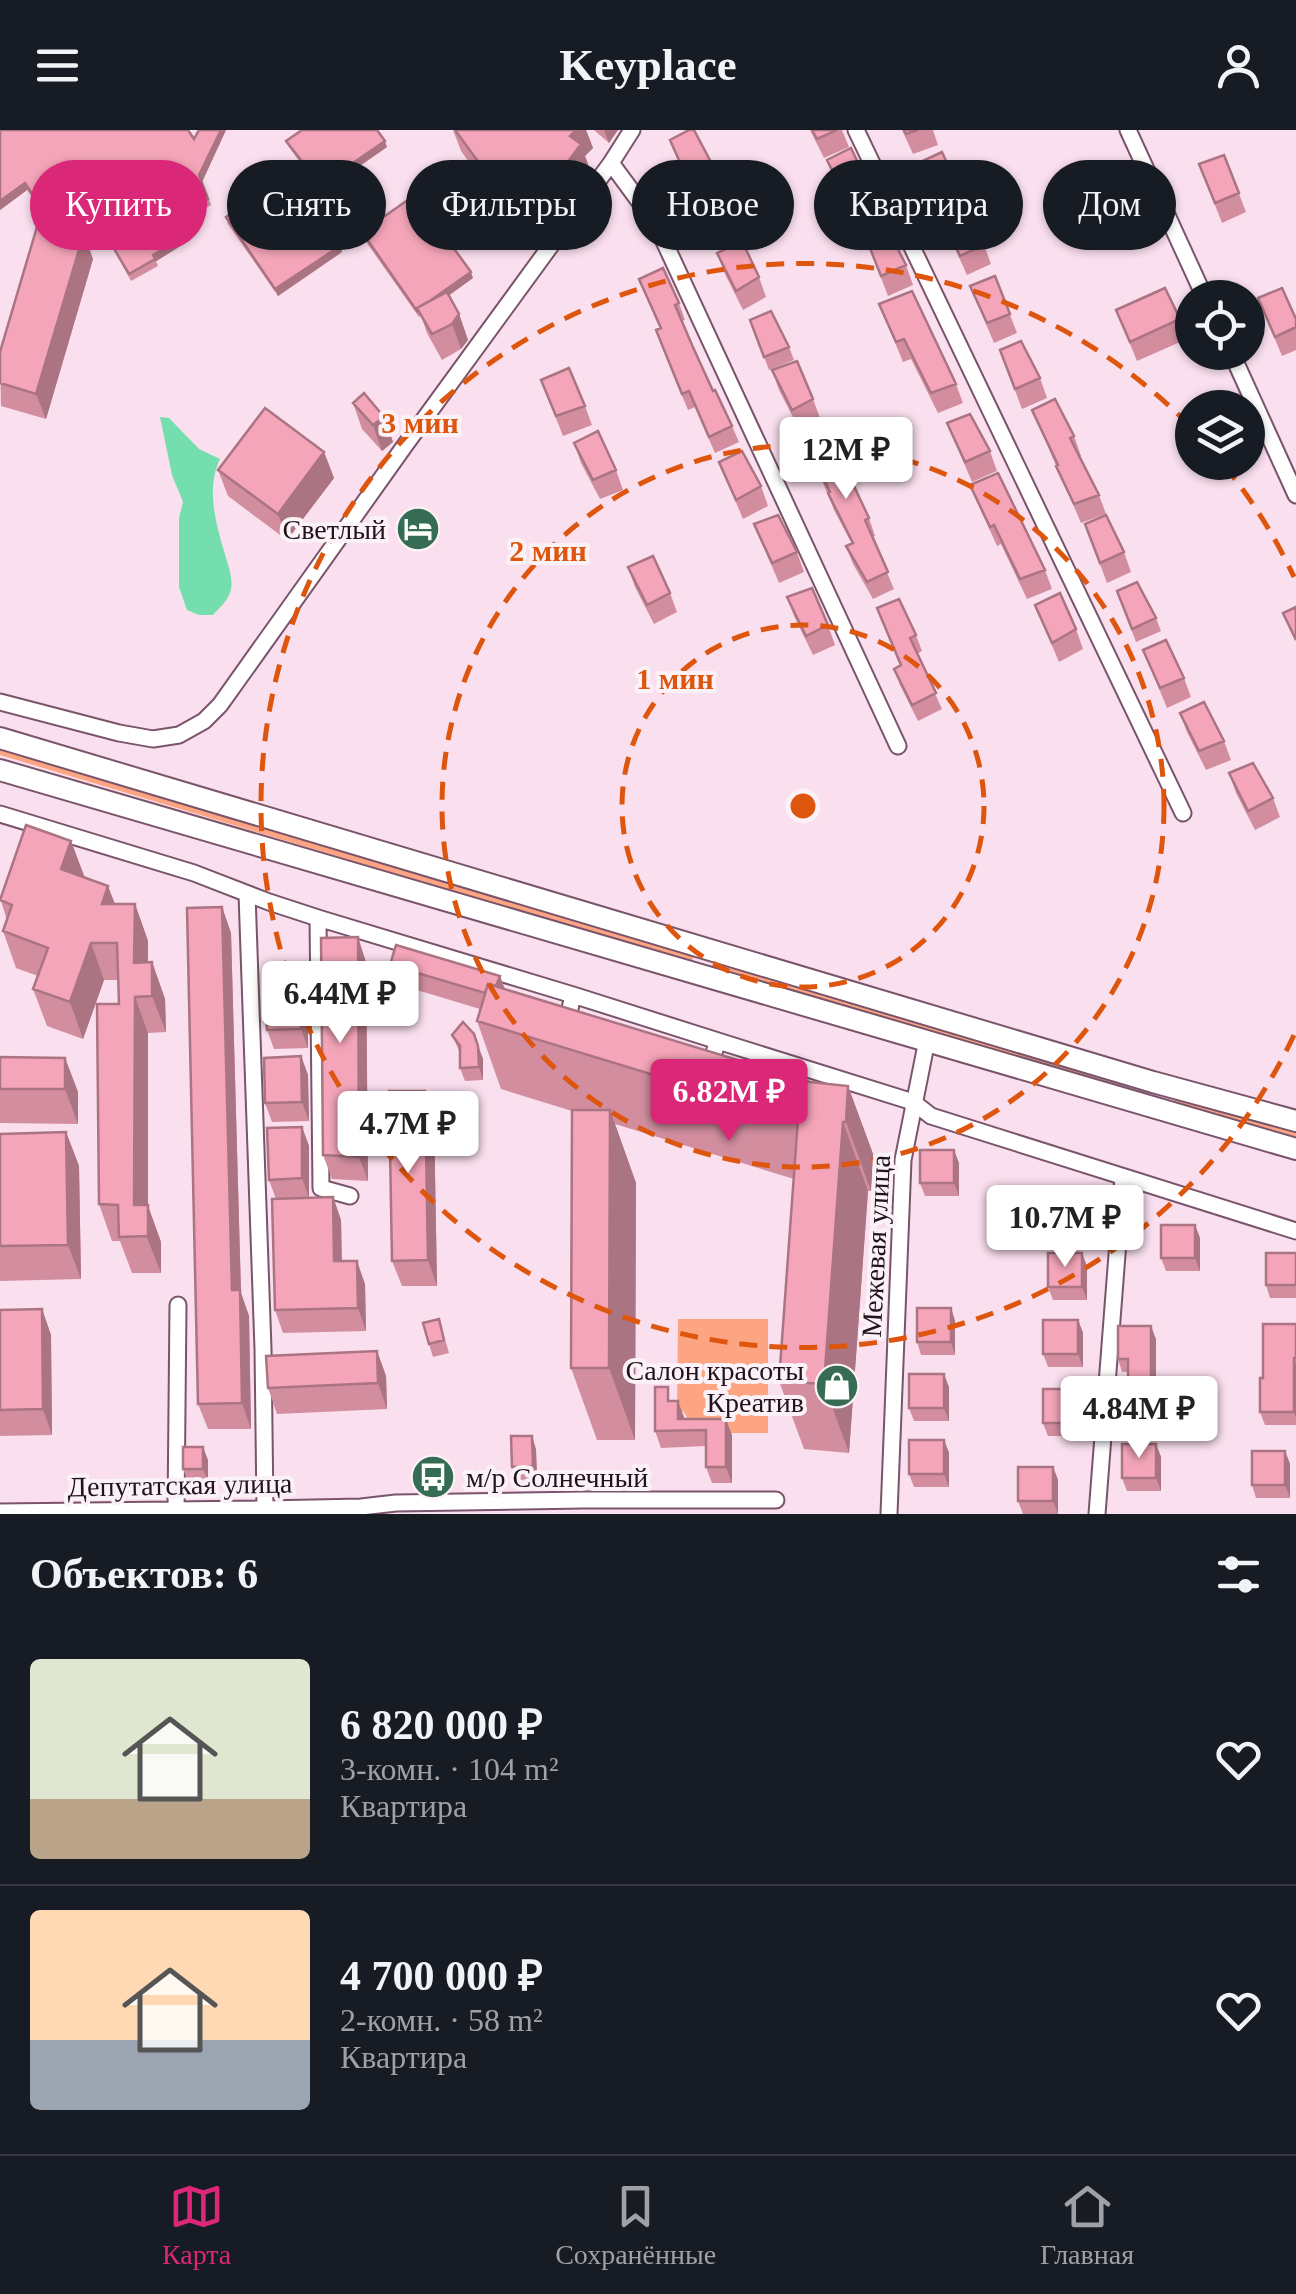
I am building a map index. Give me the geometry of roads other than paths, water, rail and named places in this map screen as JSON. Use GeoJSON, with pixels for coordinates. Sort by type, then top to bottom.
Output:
{"type":"FeatureCollection","features":[{"type":"Feature","properties":{"kind":"main road"},"geometry":{"type":"LineString","coordinates":[[0,738],[1296,1122]]}},
{"type":"Feature","properties":{"kind":"main road"},"geometry":{"type":"LineString","coordinates":[[0,770],[1296,1150]]}},
{"type":"Feature","properties":{"kind":"main road"},"geometry":{"type":"LineString","coordinates":[[704,976],[701,960],[712,949]]}},
{"type":"Feature","properties":{"kind":"main road"},"geometry":{"type":"LineString","coordinates":[[1146,1105],[1153,1082]]}},
{"type":"Feature","properties":{"kind":"street"},"geometry":{"type":"LineString","coordinates":[[612,161],[632,130]]}},
{"type":"Feature","properties":{"kind":"street"},"geometry":{"type":"LineString","coordinates":[[856,130],[1183,813]]}},
{"type":"Feature","properties":{"kind":"street"},"geometry":{"type":"LineString","coordinates":[[1128,130],[1197,280]]}},
{"type":"Feature","properties":{"kind":"street"},"geometry":{"type":"LineString","coordinates":[[612,164],[656,224],[898,746]]}},
{"type":"Feature","properties":{"kind":"street"},"geometry":{"type":"LineString","coordinates":[[0,702],[153,739],[179,735],[204,722],[232,689],[548,250]]}},
{"type":"Feature","properties":{"kind":"street"},"geometry":{"type":"LineString","coordinates":[[1238,370],[1296,495]]}},
{"type":"Feature","properties":{"kind":"street"},"geometry":{"type":"LineString","coordinates":[[0,814],[194,873],[318,918],[913,1102],[931,1116],[1296,1231]]}},
{"type":"Feature","properties":{"kind":"street"},"geometry":{"type":"LineString","coordinates":[[247,894],[265,1509]]}},
{"type":"Feature","properties":{"kind":"street"},"geometry":{"type":"LineString","coordinates":[[318,918],[322,1188],[350,1196]]}},
{"type":"Feature","properties":{"kind":"street"},"geometry":{"type":"LineString","coordinates":[[562,1046],[573,995]]}},
{"type":"Feature","properties":{"kind":"street"},"geometry":{"type":"LineString","coordinates":[[702,1088],[718,1040]]}},
{"type":"Feature","properties":{"kind":"street","name":"Межевая улица"},"geometry":{"type":"LineString","coordinates":[[889,1514],[903,1160],[927,1040]]}},
{"type":"Feature","properties":{"kind":"street"},"geometry":{"type":"LineString","coordinates":[[1098,1514],[1123,1178]]}},
{"type":"Feature","properties":{"kind":"street"},"geometry":{"type":"LineString","coordinates":[[176,1510],[178,1304]]}},
{"type":"Feature","properties":{"kind":"street","name":"Депутатская улица"},"geometry":{"type":"LineString","coordinates":[[0,1512],[776,1500]]}},
{"type":"Feature","properties":{"kind":"place","name":"Светлый"},"geometry":{"type":"Point","coordinates":[418,529]}},
{"type":"Feature","properties":{"kind":"place","name":"Салон красоты Креатив"},"geometry":{"type":"Point","coordinates":[837,1386]}},
{"type":"Feature","properties":{"kind":"place","name":"м/р Солнечный"},"geometry":{"type":"Point","coordinates":[433,1477]}}]}
